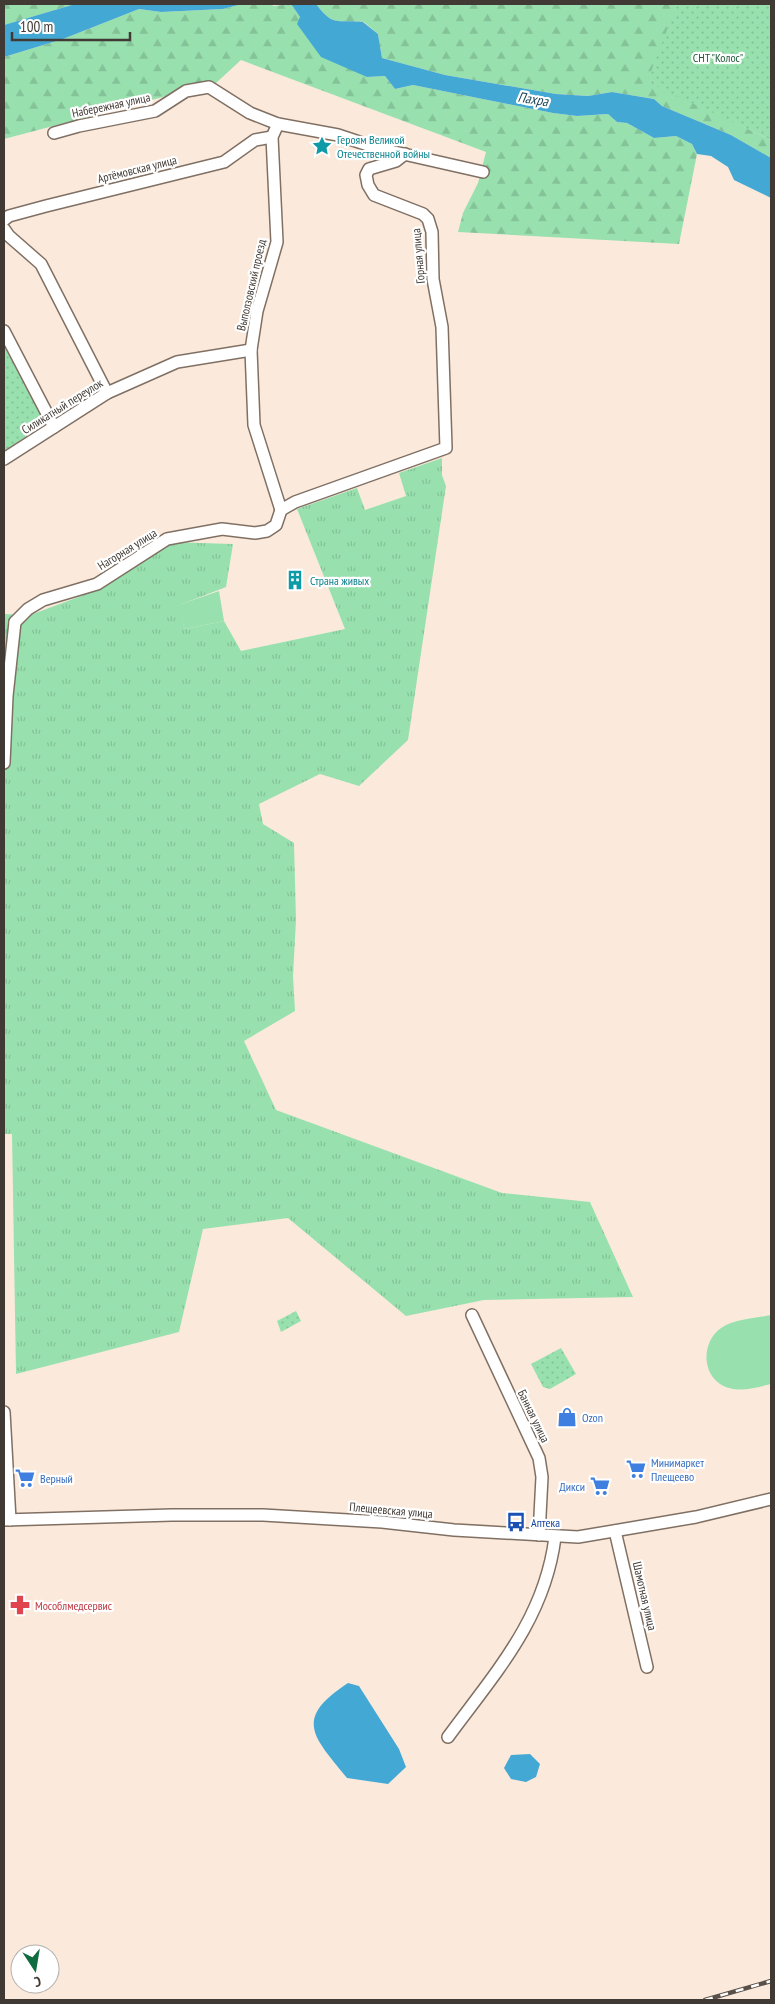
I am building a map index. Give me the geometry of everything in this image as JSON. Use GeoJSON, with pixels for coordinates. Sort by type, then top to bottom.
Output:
{"type":"FeatureCollection","features":[{"type":"Feature","properties":{"kind":"street","name":"Набережная улица"},"geometry":{"type":"LineString","coordinates":[[54,133],[79,126],[155,111],[186,91],[210,87],[250,113],[278,124],[338,135],[377,148],[483,172]]}},
{"type":"Feature","properties":{"kind":"street","name":"Выползовский проезд"},"geometry":{"type":"LineString","coordinates":[[278,124],[272,137],[277,242],[257,311],[251,350],[254,425],[281,510]]}},
{"type":"Feature","properties":{"kind":"street","name":"Артёмовская улица"},"geometry":{"type":"LineString","coordinates":[[4,220],[9,216],[55,203],[224,162],[255,140],[272,137]]}},
{"type":"Feature","properties":{"kind":"street","name":"Горная улица"},"geometry":{"type":"LineString","coordinates":[[281,510],[295,502],[446,448],[442,327],[433,279],[432,232],[428,219],[423,214],[374,195],[367,180],[369,169],[396,161],[405,154]]}},
{"type":"Feature","properties":{"kind":"street"},"geometry":{"type":"LineString","coordinates":[[4,228],[9,236],[41,264],[107,393]]}},
{"type":"Feature","properties":{"kind":"street"},"geometry":{"type":"LineString","coordinates":[[4,331],[54,427]]}},
{"type":"Feature","properties":{"kind":"street","name":"Силикатный переулок"},"geometry":{"type":"LineString","coordinates":[[4,459],[107,393],[177,362],[251,350]]}},
{"type":"Feature","properties":{"kind":"street","name":"Нагорная улица"},"geometry":{"type":"LineString","coordinates":[[15,622],[28,609],[43,600],[97,584],[167,539],[222,529],[255,533],[267,531],[276,525],[281,510]]}},
{"type":"Feature","properties":{"kind":"street"},"geometry":{"type":"LineString","coordinates":[[4,618],[15,622],[7,696],[4,763]]}},
{"type":"Feature","properties":{"kind":"street","name":"Банная улица"},"geometry":{"type":"LineString","coordinates":[[472,1315],[539,1458],[542,1477],[539,1535]]}},
{"type":"Feature","properties":{"kind":"street"},"geometry":{"type":"LineString","coordinates":[[4,1412],[7,1520]]}},
{"type":"Feature","properties":{"kind":"street","name":"Плещеевская улица"},"geometry":{"type":"LineString","coordinates":[[7,1520],[172,1515],[263,1515],[555,1537],[578,1537],[696,1516],[771,1499]]}},
{"type":"Feature","properties":{"kind":"street","name":"Шамотная улица"},"geometry":{"type":"LineString","coordinates":[[615,1531],[647,1667]]}},
{"type":"Feature","properties":{"kind":"street"},"geometry":{"type":"LineString","coordinates":[[448,1737],[525,1631],[543,1590],[553,1556],[555,1537]]}},
{"type":"Feature","properties":{"kind":"green space"},"geometry":{"type":"Polygon","coordinates":[[[4,4],[75,4],[4,25],[4,4]]]}},
{"type":"Feature","properties":{"kind":"green space"},"geometry":{"type":"Polygon","coordinates":[[[242,4],[270,4],[274,6],[291,4],[300,17],[367,77],[385,76],[395,89],[413,85],[553,113],[577,116],[608,114],[617,122],[627,123],[654,138],[676,136],[692,144],[697,154],[679,244],[458,232],[463,213],[478,183],[486,152],[241,60],[216,83],[4,139],[4,57],[63,39],[139,9],[161,12],[223,9],[242,4]]]}},
{"type":"Feature","properties":{"kind":"green space"},"geometry":{"type":"Polygon","coordinates":[[[316,4],[677,4],[675,11],[715,113],[771,140],[771,158],[731,135],[662,106],[654,99],[612,92],[588,96],[556,94],[445,75],[382,58],[378,34],[364,22],[337,21],[327,17],[316,4]]]}},
{"type":"Feature","properties":{"kind":"green space","name":"СНТ \"Колос\""},"geometry":{"type":"Polygon","coordinates":[[[677,4],[771,4],[771,140],[647,82],[677,4]]]}},
{"type":"Feature","properties":{"kind":"green space"},"geometry":{"type":"Polygon","coordinates":[[[4,338],[48,422],[4,451],[4,338]]]}},
{"type":"Feature","properties":{"kind":"green space"},"geometry":{"type":"Polygon","coordinates":[[[442,458],[442,475],[446,486],[408,740],[359,786],[320,774],[259,804],[263,824],[294,843],[296,920],[293,976],[295,1011],[244,1041],[276,1110],[502,1193],[590,1202],[633,1297],[484,1300],[406,1316],[288,1218],[203,1229],[179,1332],[16,1374],[12,1134],[4,1134],[4,614],[30,615],[84,595],[169,542],[233,544],[226,587],[177,606],[185,629],[224,621],[241,651],[345,629],[297,509],[357,488],[365,510],[406,496],[399,473],[442,458]]]}},
{"type":"Feature","properties":{"kind":"green space"},"geometry":{"type":"Polygon","coordinates":[[[219,591],[224,621],[185,629],[176,606],[219,591]]]}},
{"type":"Feature","properties":{"kind":"green space"},"geometry":{"type":"Polygon","coordinates":[[[296,1311],[301,1321],[281,1332],[277,1321],[296,1311]]]}},
{"type":"Feature","properties":{"kind":"green space"},"geometry":{"type":"Polygon","coordinates":[[[771,1315],[771,1384],[750,1389],[740,1389],[729,1388],[719,1384],[708,1368],[706,1358],[711,1339],[717,1331],[731,1323],[771,1315]]]}},
{"type":"Feature","properties":{"kind":"green space"},"geometry":{"type":"Polygon","coordinates":[[[561,1348],[576,1374],[550,1389],[543,1387],[531,1364],[561,1348]]]}},
{"type":"Feature","properties":{"kind":"water"},"geometry":{"type":"Polygon","coordinates":[[[75,4],[242,4],[223,9],[161,12],[139,9],[63,39],[4,57],[4,25],[75,4]]]}},
{"type":"Feature","properties":{"kind":"water","name":"Пахра"},"geometry":{"type":"Polygon","coordinates":[[[291,4],[316,4],[327,17],[337,21],[363,22],[378,34],[382,58],[445,75],[556,94],[588,96],[612,92],[654,99],[662,106],[731,135],[771,158],[771,198],[734,180],[728,167],[711,156],[697,154],[692,144],[676,136],[654,138],[627,123],[617,122],[608,114],[577,116],[553,113],[413,85],[395,89],[385,76],[367,77],[321,57],[297,24],[300,17],[291,4]]]}},
{"type":"Feature","properties":{"kind":"water"},"geometry":{"type":"Polygon","coordinates":[[[348,1683],[359,1686],[399,1749],[406,1767],[388,1784],[347,1778],[318,1739],[314,1728],[315,1718],[320,1707],[348,1683]]]}},
{"type":"Feature","properties":{"kind":"water"},"geometry":{"type":"Polygon","coordinates":[[[530,1754],[540,1764],[536,1777],[526,1782],[511,1779],[504,1768],[511,1755],[530,1754]]]}},
{"type":"Feature","properties":{"kind":"railway"},"geometry":{"type":"LineString","coordinates":[[705,2000],[771,1981]]}},
{"type":"Feature","properties":{"kind":"place","name":"Героям Великой Отечественной войны"},"geometry":{"type":"Point","coordinates":[322,146]}},
{"type":"Feature","properties":{"kind":"place","name":"Страна живых"},"geometry":{"type":"Point","coordinates":[295,580]}},
{"type":"Feature","properties":{"kind":"place","name":"Ozon"},"geometry":{"type":"Point","coordinates":[567,1417]}},
{"type":"Feature","properties":{"kind":"place","name":"Минимаркет Плещеево"},"geometry":{"type":"Point","coordinates":[636,1469]}},
{"type":"Feature","properties":{"kind":"place","name":"Верный"},"geometry":{"type":"Point","coordinates":[25,1478]}},
{"type":"Feature","properties":{"kind":"place","name":"Дикси"},"geometry":{"type":"Point","coordinates":[600,1486]}},
{"type":"Feature","properties":{"kind":"place","name":"Аптека"},"geometry":{"type":"Point","coordinates":[516,1522]}},
{"type":"Feature","properties":{"kind":"place","name":"Мособлмедсервис"},"geometry":{"type":"Point","coordinates":[20,1605]}}]}
